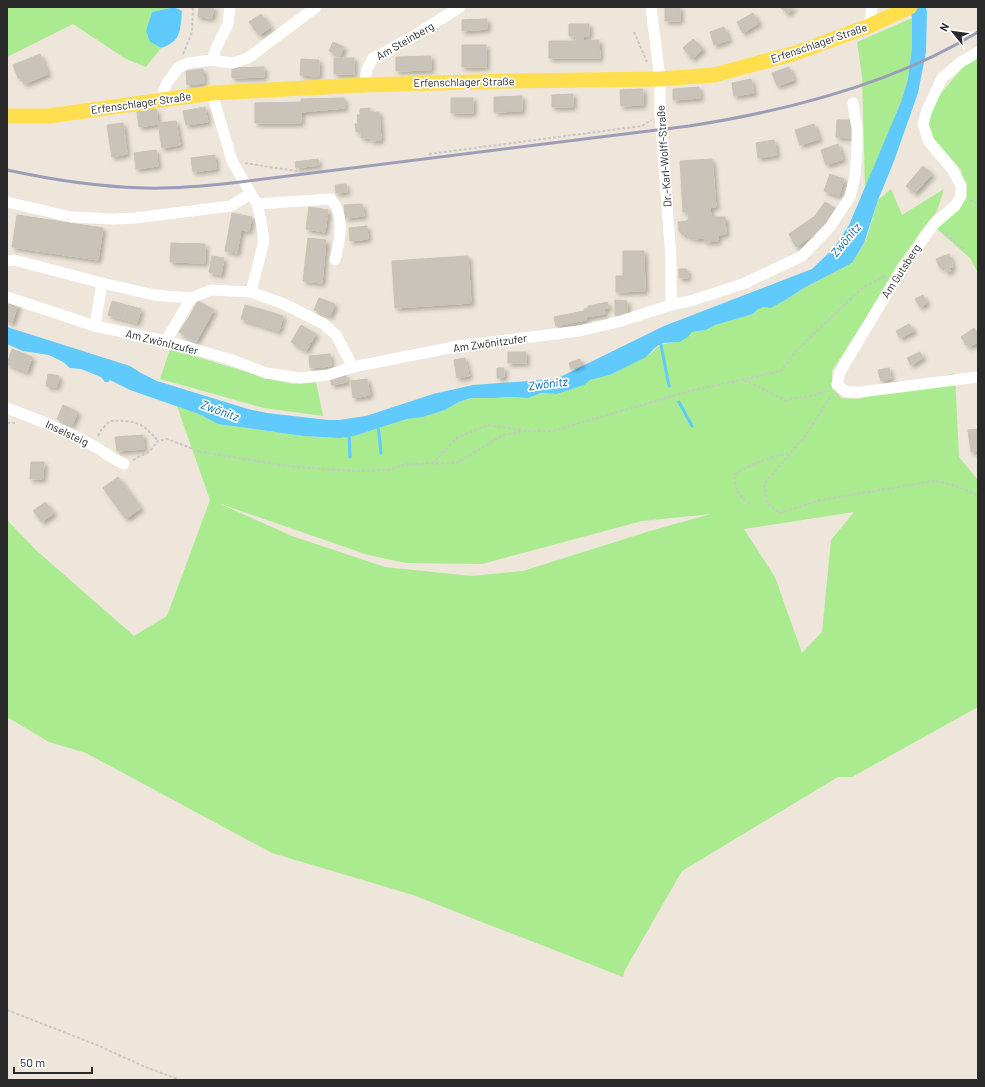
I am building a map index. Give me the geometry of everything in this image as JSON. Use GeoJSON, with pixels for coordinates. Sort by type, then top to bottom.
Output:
{"type":"FeatureCollection","features":[{"type":"Feature","properties":{"kind":"main road","name":"Erfenschlager Straße"},"geometry":{"type":"LineString","coordinates":[[7,116],[49,116],[212,93],[364,85],[660,79],[714,75],[796,53],[869,26],[909,8]]}},
{"type":"Feature","properties":{"kind":"street"},"geometry":{"type":"LineString","coordinates":[[212,60],[216,48],[228,24],[230,7]]}},
{"type":"Feature","properties":{"kind":"street"},"geometry":{"type":"LineString","coordinates":[[160,100],[167,83],[178,68],[188,63],[212,60],[233,63],[248,58],[316,7]]}},
{"type":"Feature","properties":{"kind":"street","name":"Am Steinberg"},"geometry":{"type":"LineString","coordinates":[[364,85],[367,69],[373,58],[414,36],[460,7]]}},
{"type":"Feature","properties":{"kind":"street","name":"Dr.-Karl-Wolff-Straße"},"geometry":{"type":"LineString","coordinates":[[651,7],[660,79],[660,114],[671,258],[671,305]]}},
{"type":"Feature","properties":{"kind":"street"},"geometry":{"type":"LineString","coordinates":[[869,26],[872,7]]}},
{"type":"Feature","properties":{"kind":"street","name":"Am Gutsberg"},"geometry":{"type":"LineString","coordinates":[[838,385],[840,372],[902,268],[934,224],[955,206],[961,196],[961,185],[952,169],[929,142],[923,124],[927,110],[942,78],[961,62],[978,52]]}},
{"type":"Feature","properties":{"kind":"street"},"geometry":{"type":"LineString","coordinates":[[212,93],[232,161],[256,204],[264,241],[251,292]]}},
{"type":"Feature","properties":{"kind":"street","name":"Am Zwönitzufer"},"geometry":{"type":"LineString","coordinates":[[7,297],[95,326],[166,341],[232,360],[266,373],[300,378],[328,375],[353,367],[459,346],[579,331],[618,322],[743,284],[802,256],[830,227],[850,197],[855,176],[857,128],[853,103]]}},
{"type":"Feature","properties":{"kind":"street"},"geometry":{"type":"LineString","coordinates":[[7,202],[70,217],[114,219],[135,218],[231,206],[250,194]]}},
{"type":"Feature","properties":{"kind":"street"},"geometry":{"type":"LineString","coordinates":[[256,204],[331,199],[337,206],[340,223],[340,242],[335,260]]}},
{"type":"Feature","properties":{"kind":"street"},"geometry":{"type":"LineString","coordinates":[[7,261],[14,260],[154,295],[191,298],[211,290],[251,292],[284,304],[324,324],[336,335],[353,367]]}},
{"type":"Feature","properties":{"kind":"street"},"geometry":{"type":"LineString","coordinates":[[95,326],[102,283]]}},
{"type":"Feature","properties":{"kind":"street"},"geometry":{"type":"LineString","coordinates":[[166,341],[191,298]]}},
{"type":"Feature","properties":{"kind":"street"},"geometry":{"type":"LineString","coordinates":[[838,385],[847,392],[861,392],[978,377]]}},
{"type":"Feature","properties":{"kind":"street","name":"Inselsteig"},"geometry":{"type":"LineString","coordinates":[[7,408],[51,425],[92,445],[124,464]]}},
{"type":"Feature","properties":{"kind":"path"},"geometry":{"type":"LineString","coordinates":[[178,68],[192,32],[192,7]]}},
{"type":"Feature","properties":{"kind":"path"},"geometry":{"type":"LineString","coordinates":[[634,32],[648,63]]}},
{"type":"Feature","properties":{"kind":"path"},"geometry":{"type":"LineString","coordinates":[[429,154],[642,126],[660,114]]}},
{"type":"Feature","properties":{"kind":"path"},"geometry":{"type":"LineString","coordinates":[[232,161],[295,171],[305,170]]}},
{"type":"Feature","properties":{"kind":"path"},"geometry":{"type":"LineString","coordinates":[[934,224],[964,249]]}},
{"type":"Feature","properties":{"kind":"path"},"geometry":{"type":"LineString","coordinates":[[432,464],[458,437],[488,425],[523,430],[552,431],[690,391],[781,370],[796,352],[861,289],[902,268]]}},
{"type":"Feature","properties":{"kind":"path"},"geometry":{"type":"LineString","coordinates":[[743,379],[785,400],[815,395],[838,385]]}},
{"type":"Feature","properties":{"kind":"path"},"geometry":{"type":"LineString","coordinates":[[838,385],[805,436],[764,484],[767,503],[780,513],[821,500],[934,481],[945,482],[961,487],[978,496]]}},
{"type":"Feature","properties":{"kind":"path"},"geometry":{"type":"LineString","coordinates":[[92,445],[101,430],[110,422],[116,421],[133,421],[148,429],[158,441]]}},
{"type":"Feature","properties":{"kind":"path"},"geometry":{"type":"LineString","coordinates":[[124,464],[150,451],[158,441],[167,439],[201,452],[296,468],[388,470],[407,464],[457,463],[501,436],[523,430]]}},
{"type":"Feature","properties":{"kind":"path"},"geometry":{"type":"LineString","coordinates":[[750,504],[738,494],[735,483],[735,474],[747,466],[791,452]]}},
{"type":"Feature","properties":{"kind":"path"},"geometry":{"type":"LineString","coordinates":[[7,1010],[97,1045],[143,1066],[180,1080]]}},
{"type":"Feature","properties":{"kind":"green space"},"geometry":{"type":"Polygon","coordinates":[[[7,7],[174,7],[152,12],[150,42],[161,48],[146,67],[126,59],[73,24],[7,57],[7,7]]]}},
{"type":"Feature","properties":{"kind":"green space"},"geometry":{"type":"Polygon","coordinates":[[[912,18],[912,47],[908,79],[901,102],[865,188],[862,76],[857,42],[912,18]]]}},
{"type":"Feature","properties":{"kind":"green space"},"geometry":{"type":"Polygon","coordinates":[[[976,52],[978,55],[977,271],[970,258],[937,229],[957,201],[962,171],[918,120],[976,52]]]}},
{"type":"Feature","properties":{"kind":"green space"},"geometry":{"type":"Polygon","coordinates":[[[891,189],[902,215],[944,189],[937,211],[921,231],[832,371],[832,387],[841,398],[858,399],[955,373],[959,457],[978,480],[978,707],[852,777],[838,777],[682,871],[625,970],[623,977],[413,895],[272,853],[86,753],[49,742],[7,717],[7,520],[37,551],[134,636],[167,616],[210,500],[177,406],[199,414],[218,424],[303,436],[340,438],[354,436],[407,419],[423,417],[445,410],[459,402],[471,398],[528,398],[541,393],[557,394],[583,385],[590,380],[610,375],[652,353],[666,343],[681,341],[687,338],[692,332],[706,330],[715,325],[753,314],[763,307],[771,308],[804,288],[852,263],[866,240],[878,200],[891,189]],[[218,503],[292,536],[385,567],[472,576],[523,571],[650,531],[711,514],[642,521],[482,564],[406,563],[368,555],[218,503]],[[854,512],[744,529],[775,577],[802,653],[822,632],[831,540],[854,512]]]}},
{"type":"Feature","properties":{"kind":"green space"},"geometry":{"type":"Polygon","coordinates":[[[170,349],[274,380],[293,384],[316,382],[323,416],[264,408],[160,379],[170,349]]]}},
{"type":"Feature","properties":{"kind":"water"},"geometry":{"type":"Polygon","coordinates":[[[174,7],[182,11],[179,34],[173,42],[161,48],[150,42],[146,31],[152,12],[174,7]]]}},
{"type":"Feature","properties":{"kind":"water","name":"Zwönitz"},"geometry":{"type":"Polygon","coordinates":[[[910,7],[926,7],[927,12],[926,52],[918,93],[894,161],[878,200],[864,243],[852,263],[804,288],[771,308],[763,307],[753,314],[715,325],[706,330],[692,332],[688,337],[680,342],[662,343],[646,357],[610,375],[590,380],[584,385],[557,394],[541,393],[528,398],[471,398],[459,402],[445,410],[423,417],[407,419],[354,436],[340,438],[303,436],[218,424],[199,414],[130,390],[110,380],[105,382],[101,377],[81,369],[70,368],[63,362],[49,355],[23,351],[7,344],[7,327],[130,366],[157,381],[248,409],[267,413],[328,420],[366,416],[433,394],[473,385],[556,379],[664,326],[812,269],[834,248],[849,225],[901,102],[908,79],[912,47],[912,18],[910,7]]]}},
{"type":"Feature","properties":{"kind":"building"},"geometry":{"type":"Polygon","coordinates":[[[199,7],[214,7],[212,18],[198,17],[199,7]]]}},
{"type":"Feature","properties":{"kind":"building"},"geometry":{"type":"Polygon","coordinates":[[[665,7],[680,7],[680,21],[665,21],[665,7]]]}},
{"type":"Feature","properties":{"kind":"building"},"geometry":{"type":"Polygon","coordinates":[[[780,7],[794,7],[788,14],[780,7]]]}},
{"type":"Feature","properties":{"kind":"building"},"geometry":{"type":"Polygon","coordinates":[[[753,13],[759,23],[743,33],[737,22],[753,13]]]}},
{"type":"Feature","properties":{"kind":"building"},"geometry":{"type":"Polygon","coordinates":[[[261,14],[271,27],[259,35],[249,22],[261,14]]]}},
{"type":"Feature","properties":{"kind":"building"},"geometry":{"type":"Polygon","coordinates":[[[487,19],[487,29],[462,31],[462,20],[487,19]]]}},
{"type":"Feature","properties":{"kind":"building"},"geometry":{"type":"Polygon","coordinates":[[[569,24],[589,24],[589,36],[583,36],[583,41],[599,40],[600,58],[549,58],[549,41],[576,41],[576,36],[569,36],[569,24]]]}},
{"type":"Feature","properties":{"kind":"building"},"geometry":{"type":"Polygon","coordinates":[[[724,27],[729,40],[714,45],[710,32],[724,27]]]}},
{"type":"Feature","properties":{"kind":"building"},"geometry":{"type":"Polygon","coordinates":[[[693,39],[703,49],[692,59],[683,48],[693,39]]]}},
{"type":"Feature","properties":{"kind":"building"},"geometry":{"type":"Polygon","coordinates":[[[333,42],[344,47],[340,56],[329,51],[333,42]]]}},
{"type":"Feature","properties":{"kind":"building"},"geometry":{"type":"Polygon","coordinates":[[[462,45],[486,45],[486,67],[462,67],[462,45]]]}},
{"type":"Feature","properties":{"kind":"building"},"geometry":{"type":"Polygon","coordinates":[[[40,54],[48,74],[24,84],[21,77],[18,78],[13,65],[40,54]]]}},
{"type":"Feature","properties":{"kind":"building"},"geometry":{"type":"Polygon","coordinates":[[[431,56],[431,70],[396,71],[396,57],[431,56]]]}},
{"type":"Feature","properties":{"kind":"building"},"geometry":{"type":"Polygon","coordinates":[[[334,58],[354,58],[354,74],[334,74],[334,58]]]}},
{"type":"Feature","properties":{"kind":"building"},"geometry":{"type":"Polygon","coordinates":[[[301,59],[319,60],[319,76],[300,75],[301,59]]]}},
{"type":"Feature","properties":{"kind":"building"},"geometry":{"type":"Polygon","coordinates":[[[264,67],[264,77],[232,78],[232,68],[264,67]]]}},
{"type":"Feature","properties":{"kind":"building"},"geometry":{"type":"Polygon","coordinates":[[[789,67],[794,80],[777,86],[772,73],[789,67]]]}},
{"type":"Feature","properties":{"kind":"building"},"geometry":{"type":"Polygon","coordinates":[[[203,69],[204,83],[187,85],[186,71],[203,69]]]}},
{"type":"Feature","properties":{"kind":"building"},"geometry":{"type":"Polygon","coordinates":[[[751,79],[754,93],[734,96],[732,83],[751,79]]]}},
{"type":"Feature","properties":{"kind":"building"},"geometry":{"type":"Polygon","coordinates":[[[699,87],[700,98],[673,100],[673,89],[699,87]]]}},
{"type":"Feature","properties":{"kind":"building"},"geometry":{"type":"Polygon","coordinates":[[[643,89],[643,105],[621,106],[620,90],[643,89]]]}},
{"type":"Feature","properties":{"kind":"building"},"geometry":{"type":"Polygon","coordinates":[[[573,94],[573,107],[552,107],[552,95],[573,94]]]}},
{"type":"Feature","properties":{"kind":"building"},"geometry":{"type":"Polygon","coordinates":[[[522,96],[522,111],[494,112],[494,97],[522,96]]]}},
{"type":"Feature","properties":{"kind":"building"},"geometry":{"type":"Polygon","coordinates":[[[344,98],[345,108],[301,112],[301,99],[344,98]]]}},
{"type":"Feature","properties":{"kind":"building"},"geometry":{"type":"Polygon","coordinates":[[[451,98],[473,98],[473,113],[451,113],[451,98]]]}},
{"type":"Feature","properties":{"kind":"building"},"geometry":{"type":"Polygon","coordinates":[[[301,102],[301,123],[255,123],[255,103],[301,102]]]}},
{"type":"Feature","properties":{"kind":"building"},"geometry":{"type":"Polygon","coordinates":[[[205,107],[208,122],[186,125],[183,111],[205,107]]]}},
{"type":"Feature","properties":{"kind":"building"},"geometry":{"type":"Polygon","coordinates":[[[370,108],[370,113],[379,112],[381,140],[371,141],[371,138],[361,138],[361,131],[356,132],[355,124],[358,124],[357,115],[360,115],[360,109],[370,108]]]}},
{"type":"Feature","properties":{"kind":"building"},"geometry":{"type":"Polygon","coordinates":[[[156,109],[158,124],[139,127],[137,112],[156,109]]]}},
{"type":"Feature","properties":{"kind":"building"},"geometry":{"type":"Polygon","coordinates":[[[837,120],[850,120],[850,138],[836,137],[837,120]]]}},
{"type":"Feature","properties":{"kind":"building"},"geometry":{"type":"Polygon","coordinates":[[[176,121],[180,145],[162,148],[158,123],[176,121]]]}},
{"type":"Feature","properties":{"kind":"building"},"geometry":{"type":"Polygon","coordinates":[[[123,123],[127,154],[112,157],[107,125],[123,123]]]}},
{"type":"Feature","properties":{"kind":"building"},"geometry":{"type":"Polygon","coordinates":[[[814,124],[819,139],[800,145],[795,130],[814,124]]]}},
{"type":"Feature","properties":{"kind":"building"},"geometry":{"type":"Polygon","coordinates":[[[774,140],[777,155],[758,158],[756,143],[774,140]]]}},
{"type":"Feature","properties":{"kind":"building"},"geometry":{"type":"Polygon","coordinates":[[[838,144],[843,159],[826,165],[821,150],[838,144]]]}},
{"type":"Feature","properties":{"kind":"building"},"geometry":{"type":"Polygon","coordinates":[[[156,150],[158,166],[136,169],[134,153],[156,150]]]}},
{"type":"Feature","properties":{"kind":"building"},"geometry":{"type":"Polygon","coordinates":[[[215,155],[216,169],[193,172],[191,158],[215,155]]]}},
{"type":"Feature","properties":{"kind":"building"},"geometry":{"type":"Polygon","coordinates":[[[318,159],[319,165],[296,168],[295,162],[318,159]]]}},
{"type":"Feature","properties":{"kind":"building"},"geometry":{"type":"Polygon","coordinates":[[[712,159],[716,207],[710,207],[711,217],[725,217],[726,234],[718,235],[718,241],[705,242],[705,238],[693,239],[693,237],[688,237],[687,220],[689,220],[688,212],[683,212],[680,161],[712,159]]]}},
{"type":"Feature","properties":{"kind":"building"},"geometry":{"type":"Polygon","coordinates":[[[923,166],[932,174],[915,193],[906,186],[923,166]]]}},
{"type":"Feature","properties":{"kind":"building"},"geometry":{"type":"Polygon","coordinates":[[[830,174],[844,179],[839,196],[824,191],[830,174]]]}},
{"type":"Feature","properties":{"kind":"building"},"geometry":{"type":"Polygon","coordinates":[[[346,184],[347,192],[336,193],[335,185],[346,184]]]}},
{"type":"Feature","properties":{"kind":"building"},"geometry":{"type":"Polygon","coordinates":[[[825,202],[837,209],[823,229],[796,247],[789,234],[815,216],[825,202]]]}},
{"type":"Feature","properties":{"kind":"building"},"geometry":{"type":"Polygon","coordinates":[[[362,204],[364,216],[345,218],[344,205],[362,204]]]}},
{"type":"Feature","properties":{"kind":"building"},"geometry":{"type":"Polygon","coordinates":[[[309,207],[328,210],[325,232],[306,229],[309,207]]]}},
{"type":"Feature","properties":{"kind":"building"},"geometry":{"type":"Polygon","coordinates":[[[232,213],[252,217],[249,231],[241,230],[237,253],[225,251],[232,213]]]}},
{"type":"Feature","properties":{"kind":"building"},"geometry":{"type":"Polygon","coordinates":[[[17,215],[103,228],[98,260],[12,247],[17,215]]]}},
{"type":"Feature","properties":{"kind":"building"},"geometry":{"type":"Polygon","coordinates":[[[687,221],[688,234],[683,235],[679,231],[678,222],[687,221]]]}},
{"type":"Feature","properties":{"kind":"building"},"geometry":{"type":"Polygon","coordinates":[[[367,226],[368,239],[350,241],[349,228],[367,226]]]}},
{"type":"Feature","properties":{"kind":"building"},"geometry":{"type":"Polygon","coordinates":[[[308,238],[326,240],[322,283],[303,281],[308,238]]]}},
{"type":"Feature","properties":{"kind":"building"},"geometry":{"type":"Polygon","coordinates":[[[171,243],[205,244],[205,263],[170,262],[171,243]]]}},
{"type":"Feature","properties":{"kind":"building"},"geometry":{"type":"Polygon","coordinates":[[[623,251],[644,251],[645,291],[616,292],[616,276],[623,276],[623,251]]]}},
{"type":"Feature","properties":{"kind":"building"},"geometry":{"type":"Polygon","coordinates":[[[949,254],[953,267],[950,268],[951,271],[946,272],[944,267],[940,268],[936,259],[949,254]]]}},
{"type":"Feature","properties":{"kind":"building"},"geometry":{"type":"Polygon","coordinates":[[[212,256],[224,258],[221,275],[209,272],[212,256]]]}},
{"type":"Feature","properties":{"kind":"building"},"geometry":{"type":"Polygon","coordinates":[[[468,256],[471,303],[395,308],[392,261],[468,256]]]}},
{"type":"Feature","properties":{"kind":"building"},"geometry":{"type":"Polygon","coordinates":[[[679,269],[687,269],[688,278],[679,278],[679,269]]]}},
{"type":"Feature","properties":{"kind":"building"},"geometry":{"type":"Polygon","coordinates":[[[923,295],[927,303],[920,307],[915,299],[923,295]]]}},
{"type":"Feature","properties":{"kind":"building"},"geometry":{"type":"Polygon","coordinates":[[[319,298],[335,304],[330,316],[314,310],[319,298]]]}},
{"type":"Feature","properties":{"kind":"building"},"geometry":{"type":"Polygon","coordinates":[[[615,300],[627,301],[627,316],[615,315],[615,300]]]}},
{"type":"Feature","properties":{"kind":"building"},"geometry":{"type":"Polygon","coordinates":[[[7,301],[18,305],[12,323],[7,321],[7,301]]]}},
{"type":"Feature","properties":{"kind":"building"},"geometry":{"type":"Polygon","coordinates":[[[112,301],[141,309],[137,323],[108,315],[112,301]]]}},
{"type":"Feature","properties":{"kind":"building"},"geometry":{"type":"Polygon","coordinates":[[[198,301],[214,310],[205,326],[189,317],[198,301]]]}},
{"type":"Feature","properties":{"kind":"building"},"geometry":{"type":"Polygon","coordinates":[[[607,302],[609,308],[604,309],[603,303],[607,302]]]}},
{"type":"Feature","properties":{"kind":"building"},"geometry":{"type":"Polygon","coordinates":[[[603,303],[605,314],[585,317],[584,309],[588,308],[588,306],[603,303]]]}},
{"type":"Feature","properties":{"kind":"building"},"geometry":{"type":"Polygon","coordinates":[[[245,305],[264,310],[260,325],[241,319],[245,305]]]}},
{"type":"Feature","properties":{"kind":"building"},"geometry":{"type":"Polygon","coordinates":[[[264,310],[283,316],[279,331],[260,325],[264,310]]]}},
{"type":"Feature","properties":{"kind":"building"},"geometry":{"type":"Polygon","coordinates":[[[584,311],[586,320],[556,326],[554,317],[584,311]]]}},
{"type":"Feature","properties":{"kind":"building"},"geometry":{"type":"Polygon","coordinates":[[[189,317],[205,326],[196,342],[179,332],[189,317]]]}},
{"type":"Feature","properties":{"kind":"building"},"geometry":{"type":"Polygon","coordinates":[[[909,324],[914,331],[900,338],[896,331],[909,324]]]}},
{"type":"Feature","properties":{"kind":"building"},"geometry":{"type":"Polygon","coordinates":[[[301,325],[316,334],[306,351],[291,342],[301,325]]]}},
{"type":"Feature","properties":{"kind":"building"},"geometry":{"type":"Polygon","coordinates":[[[974,328],[978,334],[978,342],[969,347],[961,337],[974,328]]]}},
{"type":"Feature","properties":{"kind":"building"},"geometry":{"type":"Polygon","coordinates":[[[12,349],[32,357],[27,372],[7,364],[12,349]]]}},
{"type":"Feature","properties":{"kind":"building"},"geometry":{"type":"Polygon","coordinates":[[[508,352],[526,352],[526,363],[508,363],[508,352]]]}},
{"type":"Feature","properties":{"kind":"building"},"geometry":{"type":"Polygon","coordinates":[[[920,352],[923,358],[911,365],[907,358],[920,352]]]}},
{"type":"Feature","properties":{"kind":"building"},"geometry":{"type":"Polygon","coordinates":[[[330,354],[331,366],[310,368],[309,356],[330,354]]]}},
{"type":"Feature","properties":{"kind":"building"},"geometry":{"type":"Polygon","coordinates":[[[465,358],[469,376],[457,378],[454,360],[465,358]]]}},
{"type":"Feature","properties":{"kind":"building"},"geometry":{"type":"Polygon","coordinates":[[[580,359],[582,364],[571,369],[569,363],[580,359]]]}},
{"type":"Feature","properties":{"kind":"building"},"geometry":{"type":"Polygon","coordinates":[[[497,368],[504,368],[504,377],[497,378],[497,368]]]}},
{"type":"Feature","properties":{"kind":"building"},"geometry":{"type":"Polygon","coordinates":[[[889,368],[891,379],[881,381],[878,370],[889,368]]]}},
{"type":"Feature","properties":{"kind":"building"},"geometry":{"type":"Polygon","coordinates":[[[48,374],[59,376],[57,387],[46,386],[48,374]]]}},
{"type":"Feature","properties":{"kind":"building"},"geometry":{"type":"Polygon","coordinates":[[[346,375],[347,382],[332,385],[330,379],[346,375]]]}},
{"type":"Feature","properties":{"kind":"building"},"geometry":{"type":"Polygon","coordinates":[[[367,379],[370,395],[353,398],[351,381],[367,379]]]}},
{"type":"Feature","properties":{"kind":"building"},"geometry":{"type":"Polygon","coordinates":[[[63,405],[78,412],[72,425],[57,419],[63,405]]]}},
{"type":"Feature","properties":{"kind":"building"},"geometry":{"type":"Polygon","coordinates":[[[978,429],[978,451],[971,452],[968,430],[978,429]]]}},
{"type":"Feature","properties":{"kind":"building"},"geometry":{"type":"Polygon","coordinates":[[[143,435],[144,449],[117,451],[115,437],[143,435]]]}},
{"type":"Feature","properties":{"kind":"building"},"geometry":{"type":"Polygon","coordinates":[[[31,462],[44,462],[43,479],[30,479],[31,462]]]}},
{"type":"Feature","properties":{"kind":"building"},"geometry":{"type":"Polygon","coordinates":[[[118,477],[141,508],[126,519],[103,488],[118,477]]]}},
{"type":"Feature","properties":{"kind":"building"},"geometry":{"type":"Polygon","coordinates":[[[45,502],[54,513],[42,522],[33,511],[45,502]]]}},
{"type":"Feature","properties":{"kind":"waterway"},"geometry":{"type":"LineString","coordinates":[[660,340],[669,386]]}},
{"type":"Feature","properties":{"kind":"waterway"},"geometry":{"type":"LineString","coordinates":[[679,402],[692,426]]}},
{"type":"Feature","properties":{"kind":"waterway"},"geometry":{"type":"LineString","coordinates":[[378,425],[381,453]]}},
{"type":"Feature","properties":{"kind":"waterway"},"geometry":{"type":"LineString","coordinates":[[349,433],[350,457]]}},
{"type":"Feature","properties":{"kind":"railway"},"geometry":{"type":"LineString","coordinates":[[7,170],[93,185],[157,188],[189,187],[232,183],[689,126],[726,120],[801,103],[875,81],[911,67],[978,32]]}}]}
